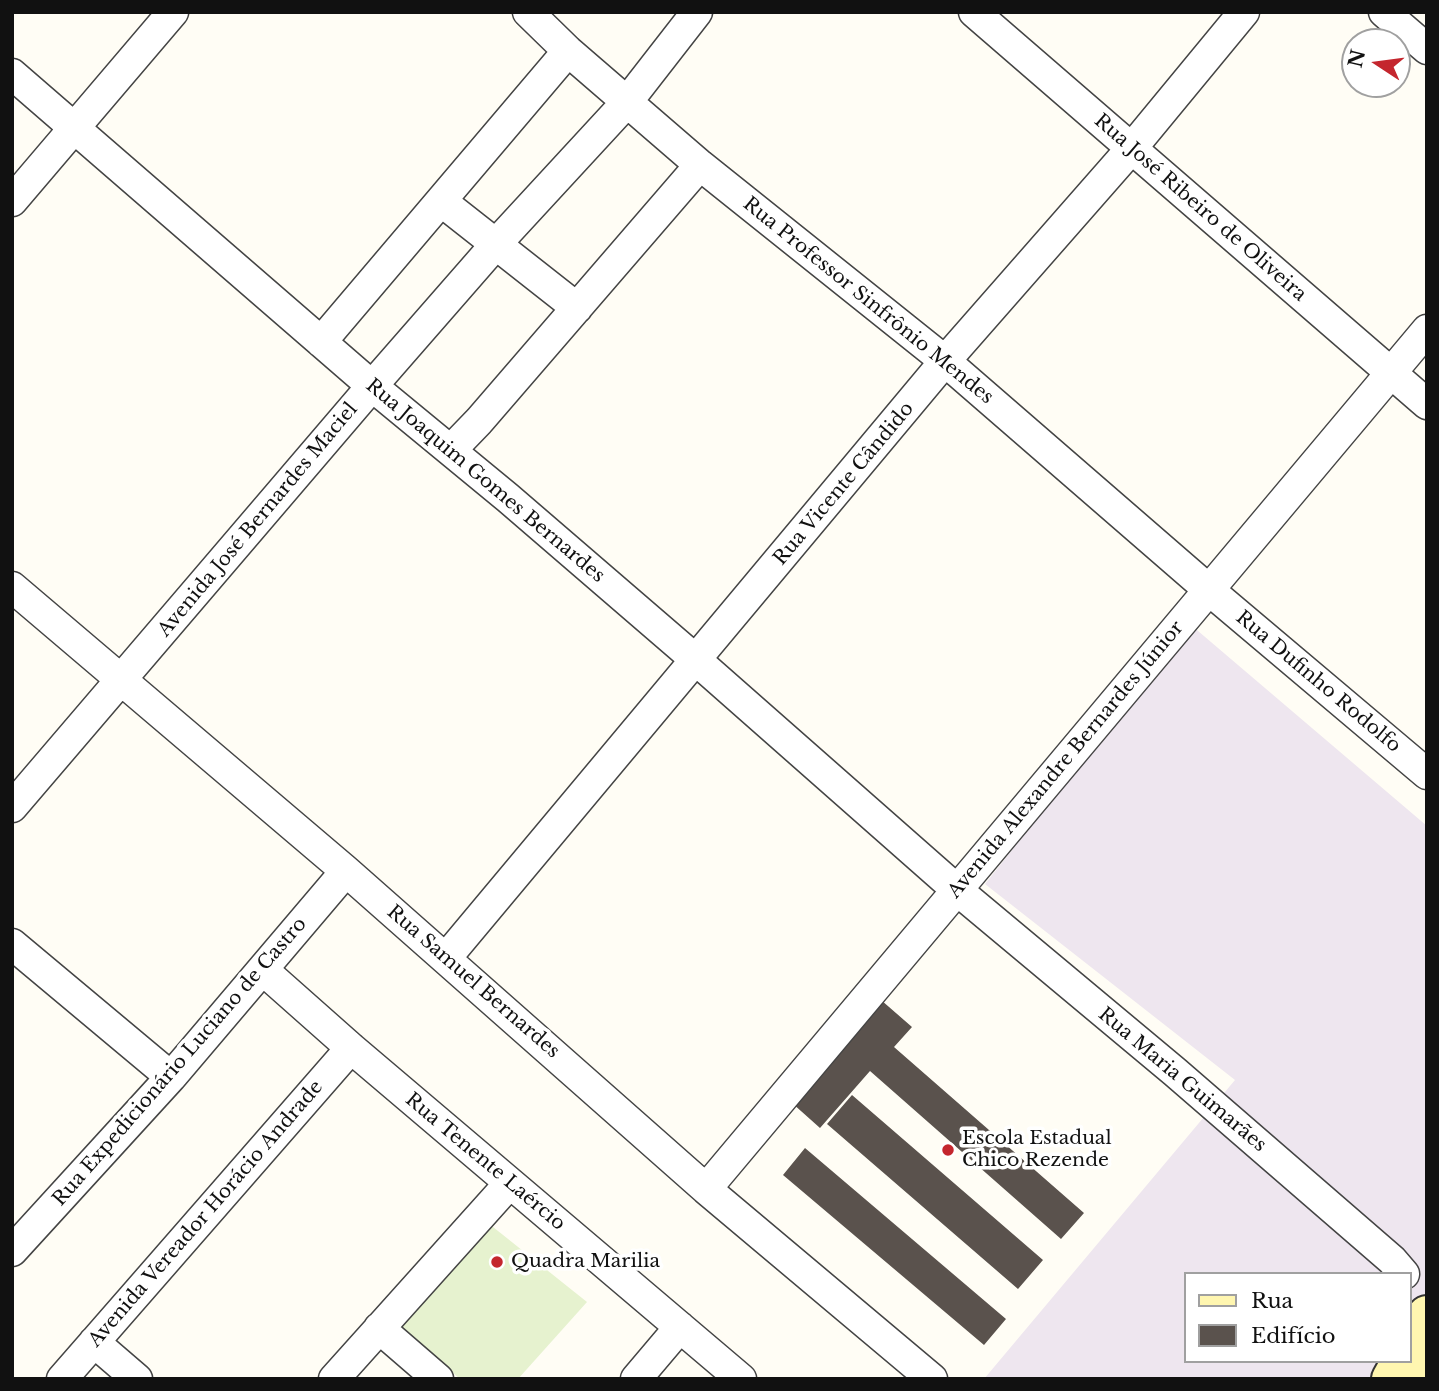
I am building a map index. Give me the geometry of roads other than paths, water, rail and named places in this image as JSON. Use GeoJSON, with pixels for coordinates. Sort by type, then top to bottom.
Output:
{"type":"FeatureCollection","features":[{"type":"Feature","properties":{"kind":"main road"},"geometry":{"type":"LineString","coordinates":[[1391,1379],[1400,1363]]}},
{"type":"Feature","properties":{"kind":"street"},"geometry":{"type":"LineString","coordinates":[[12,201],[173,12]]}},
{"type":"Feature","properties":{"kind":"street","name":"Rua Professor Sinfrônio Mendes"},"geometry":{"type":"LineString","coordinates":[[528,12],[568,51],[700,165],[945,361],[1209,590]]}},
{"type":"Feature","properties":{"kind":"street","name":"Avenida José Bernardes Maciel"},"geometry":{"type":"LineString","coordinates":[[12,807],[372,386],[496,244],[627,102],[697,12]]}},
{"type":"Feature","properties":{"kind":"street","name":"Rua José Ribeiro de Oliveira"},"geometry":{"type":"LineString","coordinates":[[974,12],[1427,404]]}},
{"type":"Feature","properties":{"kind":"street","name":"Rua Vicente Cândido"},"geometry":{"type":"LineString","coordinates":[[446,958],[945,361],[1131,149],[1244,12]]}},
{"type":"Feature","properties":{"kind":"street"},"geometry":{"type":"LineString","coordinates":[[1384,12],[1427,49]]}},
{"type":"Feature","properties":{"kind":"street"},"geometry":{"type":"LineString","coordinates":[[321,342],[568,51]]}},
{"type":"Feature","properties":{"kind":"street","name":"Rua Joaquim Gomes Bernardes"},"geometry":{"type":"LineString","coordinates":[[12,75],[372,386],[451,450],[696,660],[957,890]]}},
{"type":"Feature","properties":{"kind":"street"},"geometry":{"type":"LineString","coordinates":[[451,450],[700,165]]}},
{"type":"Feature","properties":{"kind":"street"},"geometry":{"type":"LineString","coordinates":[[441,201],[577,308]]}},
{"type":"Feature","properties":{"kind":"street","name":"Avenida Alexandre Bernardes Júnior"},"geometry":{"type":"LineString","coordinates":[[706,1189],[1427,330]]}},
{"type":"Feature","properties":{"kind":"street","name":"Rua Samuel Bernardes"},"geometry":{"type":"LineString","coordinates":[[12,587],[346,871],[706,1189],[932,1379]]}},
{"type":"Feature","properties":{"kind":"street","name":"Rua Dufinho Rodolfo"},"geometry":{"type":"LineString","coordinates":[[1209,590],[1427,774]]}},
{"type":"Feature","properties":{"kind":"street","name":"Rua Expedicionário Luciano de Castro"},"geometry":{"type":"LineString","coordinates":[[12,1251],[171,1077],[346,871]]}},
{"type":"Feature","properties":{"kind":"street","name":"Rua Maria Guimarães"},"geometry":{"type":"LineString","coordinates":[[957,890],[1175,1072],[1392,1260],[1402,1272]]}},
{"type":"Feature","properties":{"kind":"street"},"geometry":{"type":"LineString","coordinates":[[12,944],[171,1077]]}},
{"type":"Feature","properties":{"kind":"street","name":"Rua Tenente Laércio"},"geometry":{"type":"LineString","coordinates":[[263,970],[509,1184],[741,1379]]}},
{"type":"Feature","properties":{"kind":"street","name":"Avenida Vereador Horácio Andrade"},"geometry":{"type":"LineString","coordinates":[[62,1379],[351,1048]]}},
{"type":"Feature","properties":{"kind":"street"},"geometry":{"type":"LineString","coordinates":[[334,1379],[509,1184]]}},
{"type":"Feature","properties":{"kind":"street"},"geometry":{"type":"LineString","coordinates":[[1411,1287],[1422,1325]]}},
{"type":"Feature","properties":{"kind":"street"},"geometry":{"type":"LineString","coordinates":[[636,1379],[680,1327]]}},
{"type":"Feature","properties":{"kind":"street"},"geometry":{"type":"LineString","coordinates":[[379,1328],[438,1379]]}},
{"type":"Feature","properties":{"kind":"street"},"geometry":{"type":"LineString","coordinates":[[94,1342],[137,1379]]}},
{"type":"Feature","properties":{"kind":"place","name":"Escola Estadual Chico Rezende"},"geometry":{"type":"Point","coordinates":[948,1150]}},
{"type":"Feature","properties":{"kind":"place","name":"Quadra Marilia"},"geometry":{"type":"Point","coordinates":[497,1262]}}]}
